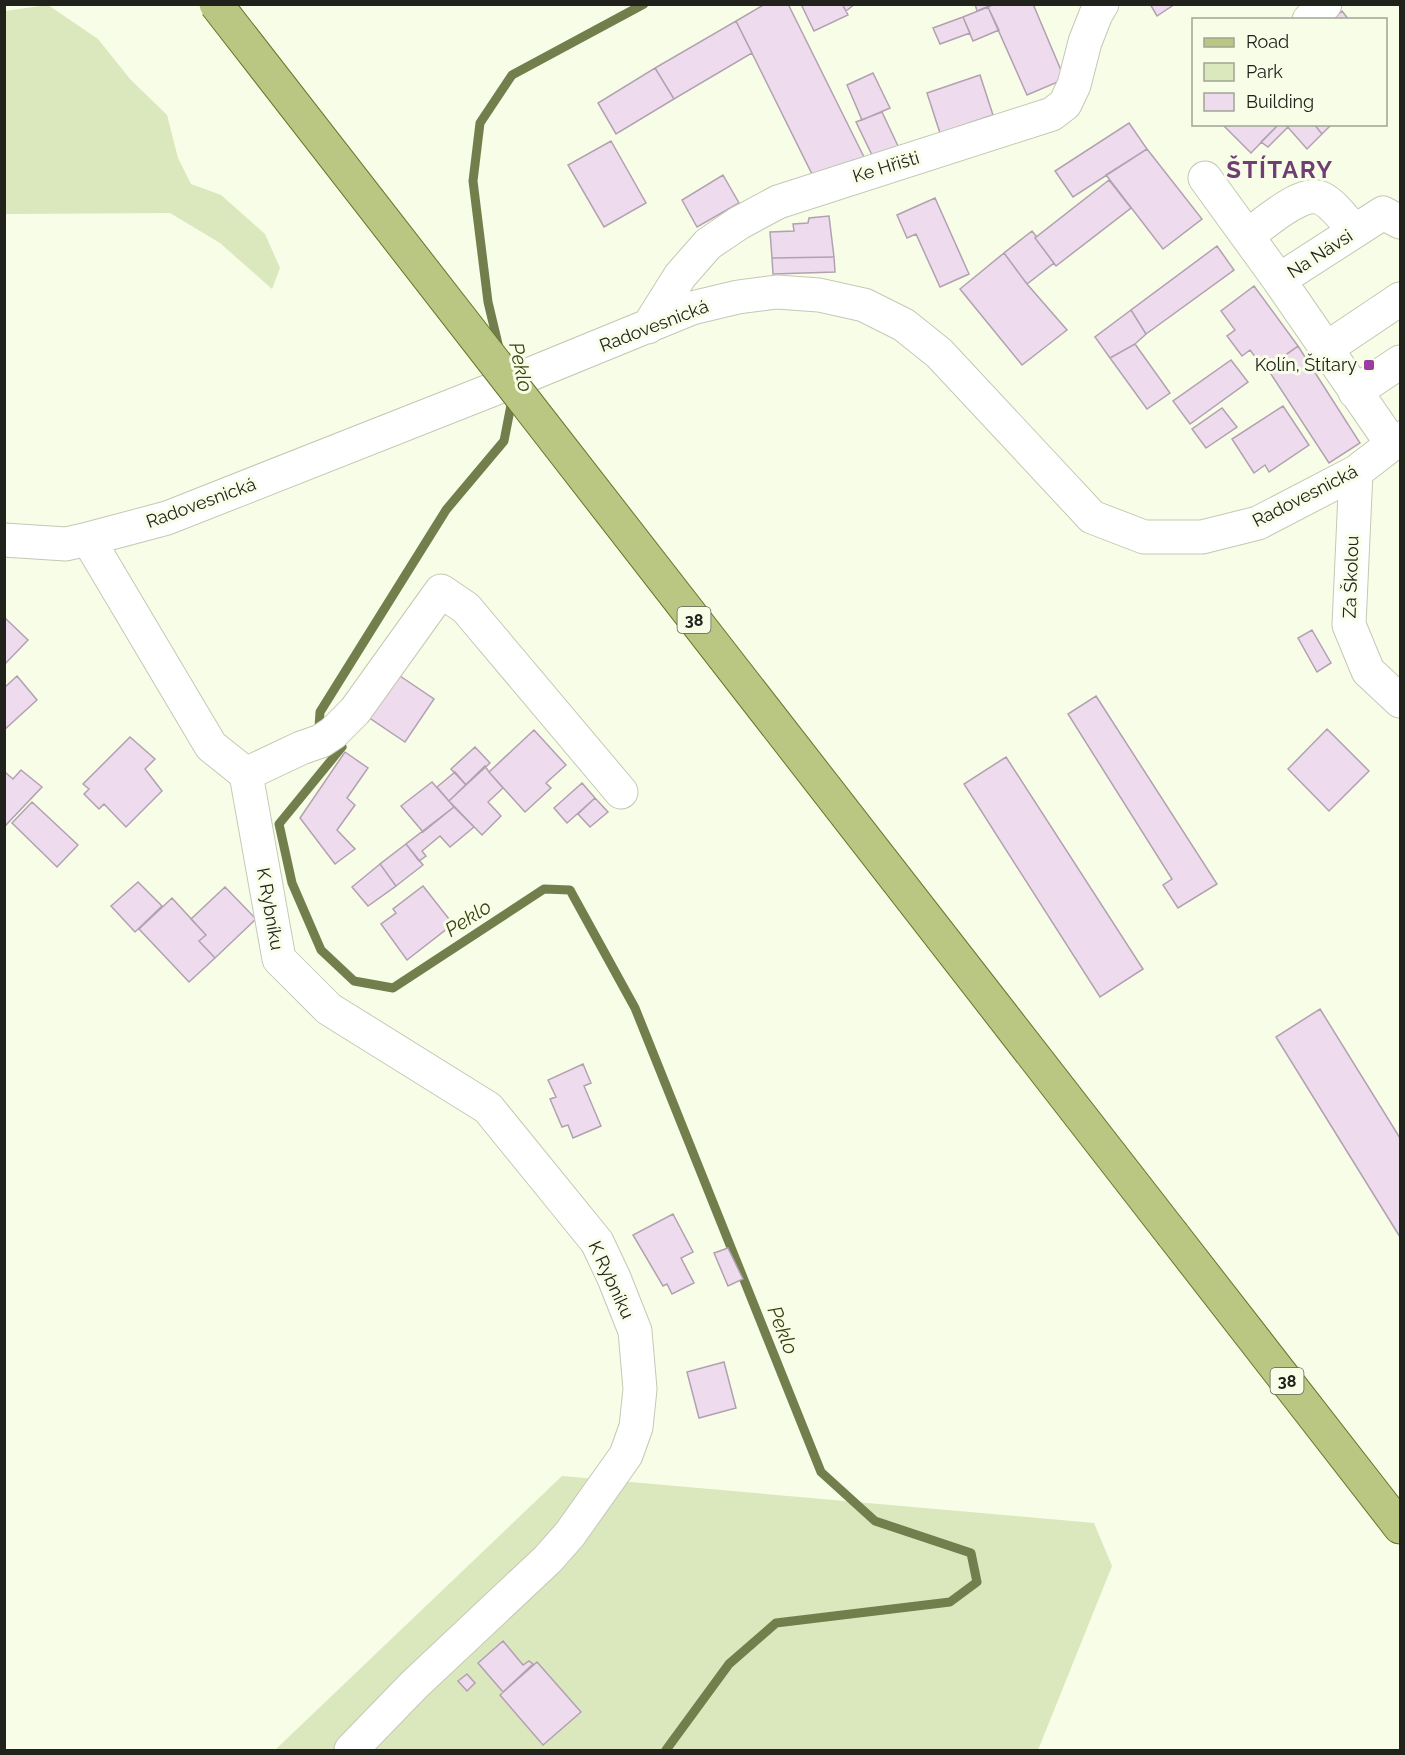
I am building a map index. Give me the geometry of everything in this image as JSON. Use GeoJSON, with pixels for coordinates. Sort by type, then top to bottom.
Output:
{"type":"FeatureCollection","features":[{"type":"Feature","properties":{"kind":"main road","name":"38"},"geometry":{"type":"LineString","coordinates":[[216,4],[1401,1527]]}},
{"type":"Feature","properties":{"kind":"street"},"geometry":{"type":"LineString","coordinates":[[1075,4],[1085,42]]}},
{"type":"Feature","properties":{"kind":"street","name":"Ke Hřišti"},"geometry":{"type":"LineString","coordinates":[[648,327],[680,276],[708,244],[739,223],[778,202],[1052,114],[1065,104],[1074,85],[1085,42],[1101,4]]}},
{"type":"Feature","properties":{"kind":"street"},"geometry":{"type":"LineString","coordinates":[[1311,18],[1325,4]]}},
{"type":"Feature","properties":{"kind":"street"},"geometry":{"type":"LineString","coordinates":[[1206,178],[1279,280]]}},
{"type":"Feature","properties":{"kind":"street"},"geometry":{"type":"LineString","coordinates":[[1247,236],[1293,203],[1309,196],[1318,196],[1327,201],[1355,231]]}},
{"type":"Feature","properties":{"kind":"street","name":"Na Návsi"},"geometry":{"type":"LineString","coordinates":[[1396,441],[1355,392],[1279,280],[1383,213],[1401,222]]}},
{"type":"Feature","properties":{"kind":"street","name":"Radovesnická"},"geometry":{"type":"LineString","coordinates":[[4,540],[66,543],[167,518],[692,309],[738,297],[777,292],[819,295],[864,305],[904,325],[939,353],[1092,517],[1144,537],[1203,537],[1258,523],[1356,472],[1396,441]]}},
{"type":"Feature","properties":{"kind":"street"},"geometry":{"type":"LineString","coordinates":[[1327,348],[1401,299]]}},
{"type":"Feature","properties":{"kind":"street"},"geometry":{"type":"LineString","coordinates":[[1355,392],[1401,362]]}},
{"type":"Feature","properties":{"kind":"street","name":"Za Školou"},"geometry":{"type":"LineString","coordinates":[[1356,472],[1349,625],[1368,671],[1401,701]]}},
{"type":"Feature","properties":{"kind":"street"},"geometry":{"type":"LineString","coordinates":[[88,539],[211,746],[246,774],[327,737],[355,711],[441,591],[466,608],[621,792]]}},
{"type":"Feature","properties":{"kind":"street","name":"K Rybníku"},"geometry":{"type":"LineString","coordinates":[[246,774],[279,959],[329,1009],[488,1108],[597,1242],[615,1278],[635,1331],[640,1389],[636,1427],[626,1455],[570,1534],[548,1559],[414,1685],[351,1750]]}},
{"type":"Feature","properties":{"kind":"green space"},"geometry":{"type":"Polygon","coordinates":[[[48,5],[98,39],[130,79],[167,115],[178,158],[191,184],[221,195],[265,234],[280,268],[272,289],[220,243],[170,213],[5,214],[5,11],[48,5]]]}},
{"type":"Feature","properties":{"kind":"green space"},"geometry":{"type":"Polygon","coordinates":[[[562,1476],[1094,1523],[1112,1566],[1038,1750],[275,1750],[562,1476]]]}},
{"type":"Feature","properties":{"kind":"building"},"geometry":{"type":"Polygon","coordinates":[[[765,4],[788,4],[864,157],[812,174],[736,21],[765,4]]]}},
{"type":"Feature","properties":{"kind":"building"},"geometry":{"type":"Polygon","coordinates":[[[801,4],[842,4],[848,15],[814,31],[801,4]]]}},
{"type":"Feature","properties":{"kind":"building"},"geometry":{"type":"Polygon","coordinates":[[[842,4],[855,4],[846,11],[842,4]]]}},
{"type":"Feature","properties":{"kind":"building"},"geometry":{"type":"Polygon","coordinates":[[[975,4],[994,4],[977,11],[975,4]]]}},
{"type":"Feature","properties":{"kind":"building"},"geometry":{"type":"Polygon","coordinates":[[[994,4],[1033,4],[1063,75],[1060,81],[1027,95],[988,7],[994,4]]]}},
{"type":"Feature","properties":{"kind":"building"},"geometry":{"type":"Polygon","coordinates":[[[1150,4],[1175,4],[1157,16],[1150,4]]]}},
{"type":"Feature","properties":{"kind":"building"},"geometry":{"type":"Polygon","coordinates":[[[988,7],[999,30],[973,41],[963,17],[988,7]]]}},
{"type":"Feature","properties":{"kind":"building"},"geometry":{"type":"Polygon","coordinates":[[[1342,11],[1347,18],[1334,18],[1342,11]]]}},
{"type":"Feature","properties":{"kind":"building"},"geometry":{"type":"Polygon","coordinates":[[[963,17],[970,33],[940,44],[933,28],[963,17]]]}},
{"type":"Feature","properties":{"kind":"building"},"geometry":{"type":"Polygon","coordinates":[[[736,21],[752,53],[674,99],[655,68],[736,21]]]}},
{"type":"Feature","properties":{"kind":"building"},"geometry":{"type":"Polygon","coordinates":[[[655,68],[674,99],[616,134],[598,103],[655,68]]]}},
{"type":"Feature","properties":{"kind":"building"},"geometry":{"type":"Polygon","coordinates":[[[873,73],[890,108],[862,120],[847,85],[873,73]]]}},
{"type":"Feature","properties":{"kind":"building"},"geometry":{"type":"Polygon","coordinates":[[[980,75],[993,115],[940,133],[927,93],[980,75]]]}},
{"type":"Feature","properties":{"kind":"building"},"geometry":{"type":"Polygon","coordinates":[[[882,112],[898,146],[872,155],[856,122],[882,112]]]}},
{"type":"Feature","properties":{"kind":"building"},"geometry":{"type":"Polygon","coordinates":[[[1129,123],[1147,149],[1073,197],[1055,171],[1129,123]]]}},
{"type":"Feature","properties":{"kind":"building"},"geometry":{"type":"Polygon","coordinates":[[[1224,126],[1277,126],[1251,153],[1224,126]]]}},
{"type":"Feature","properties":{"kind":"building"},"geometry":{"type":"Polygon","coordinates":[[[1277,126],[1288,127],[1268,147],[1261,142],[1277,126]]]}},
{"type":"Feature","properties":{"kind":"building"},"geometry":{"type":"Polygon","coordinates":[[[1287,126],[1316,126],[1322,134],[1307,149],[1287,126]]]}},
{"type":"Feature","properties":{"kind":"building"},"geometry":{"type":"Polygon","coordinates":[[[1316,126],[1330,126],[1322,134],[1316,126]]]}},
{"type":"Feature","properties":{"kind":"building"},"geometry":{"type":"Polygon","coordinates":[[[611,141],[646,203],[604,227],[568,165],[611,141]]]}},
{"type":"Feature","properties":{"kind":"building"},"geometry":{"type":"Polygon","coordinates":[[[1147,149],[1202,219],[1163,249],[1106,175],[1147,149]]]}},
{"type":"Feature","properties":{"kind":"building"},"geometry":{"type":"Polygon","coordinates":[[[723,175],[739,203],[697,227],[682,200],[723,175]]]}},
{"type":"Feature","properties":{"kind":"building"},"geometry":{"type":"Polygon","coordinates":[[[1109,180],[1131,208],[1056,266],[1035,238],[1109,180]]]}},
{"type":"Feature","properties":{"kind":"building"},"geometry":{"type":"Polygon","coordinates":[[[935,198],[969,274],[940,287],[916,234],[907,238],[897,215],[935,198]]]}},
{"type":"Feature","properties":{"kind":"building"},"geometry":{"type":"Polygon","coordinates":[[[829,216],[834,257],[772,258],[770,232],[794,231],[793,224],[808,223],[809,218],[829,216]]]}},
{"type":"Feature","properties":{"kind":"building"},"geometry":{"type":"Polygon","coordinates":[[[1032,231],[1054,263],[1027,284],[1004,253],[1032,231]]]}},
{"type":"Feature","properties":{"kind":"building"},"geometry":{"type":"Polygon","coordinates":[[[1217,246],[1234,270],[1146,334],[1131,310],[1217,246]]]}},
{"type":"Feature","properties":{"kind":"building"},"geometry":{"type":"Polygon","coordinates":[[[1004,253],[1027,284],[1067,330],[1022,365],[960,289],[1004,253]]]}},
{"type":"Feature","properties":{"kind":"building"},"geometry":{"type":"Polygon","coordinates":[[[834,257],[835,272],[773,274],[772,258],[834,257]]]}},
{"type":"Feature","properties":{"kind":"building"},"geometry":{"type":"Polygon","coordinates":[[[1254,286],[1298,346],[1265,370],[1250,350],[1242,356],[1227,336],[1235,330],[1221,311],[1254,286]]]}},
{"type":"Feature","properties":{"kind":"building"},"geometry":{"type":"Polygon","coordinates":[[[1131,310],[1146,334],[1135,344],[1110,358],[1095,337],[1131,310]]]}},
{"type":"Feature","properties":{"kind":"building"},"geometry":{"type":"Polygon","coordinates":[[[1135,344],[1170,393],[1147,409],[1110,358],[1135,344]]]}},
{"type":"Feature","properties":{"kind":"building"},"geometry":{"type":"Polygon","coordinates":[[[1298,346],[1360,443],[1329,463],[1267,368],[1298,346]]]}},
{"type":"Feature","properties":{"kind":"building"},"geometry":{"type":"Polygon","coordinates":[[[1231,360],[1248,382],[1190,424],[1173,401],[1231,360]]]}},
{"type":"Feature","properties":{"kind":"building"},"geometry":{"type":"Polygon","coordinates":[[[1283,406],[1309,445],[1269,472],[1265,465],[1254,473],[1232,439],[1283,406]]]}},
{"type":"Feature","properties":{"kind":"building"},"geometry":{"type":"Polygon","coordinates":[[[1222,408],[1237,427],[1206,448],[1192,429],[1222,408]]]}},
{"type":"Feature","properties":{"kind":"building"},"geometry":{"type":"Polygon","coordinates":[[[4,617],[28,640],[4,665],[4,617]]]}},
{"type":"Feature","properties":{"kind":"building"},"geometry":{"type":"Polygon","coordinates":[[[1312,630],[1331,663],[1317,672],[1298,638],[1312,630]]]}},
{"type":"Feature","properties":{"kind":"building"},"geometry":{"type":"Polygon","coordinates":[[[397,674],[434,699],[405,742],[368,717],[397,674]]]}},
{"type":"Feature","properties":{"kind":"building"},"geometry":{"type":"Polygon","coordinates":[[[17,676],[37,700],[4,730],[4,688],[17,676]]]}},
{"type":"Feature","properties":{"kind":"building"},"geometry":{"type":"Polygon","coordinates":[[[1096,696],[1217,884],[1178,908],[1163,885],[1172,879],[1068,714],[1096,696]]]}},
{"type":"Feature","properties":{"kind":"building"},"geometry":{"type":"Polygon","coordinates":[[[1327,729],[1369,771],[1329,811],[1288,769],[1327,729]]]}},
{"type":"Feature","properties":{"kind":"building"},"geometry":{"type":"Polygon","coordinates":[[[534,730],[566,765],[546,783],[551,788],[525,812],[489,772],[534,730]]]}},
{"type":"Feature","properties":{"kind":"building"},"geometry":{"type":"Polygon","coordinates":[[[130,737],[155,759],[145,769],[162,791],[126,827],[104,804],[99,809],[84,794],[89,789],[83,784],[130,737]]]}},
{"type":"Feature","properties":{"kind":"building"},"geometry":{"type":"Polygon","coordinates":[[[475,747],[490,763],[466,785],[451,769],[475,747]]]}},
{"type":"Feature","properties":{"kind":"building"},"geometry":{"type":"Polygon","coordinates":[[[345,752],[368,768],[347,798],[355,805],[337,830],[355,849],[335,864],[300,818],[345,752]]]}},
{"type":"Feature","properties":{"kind":"building"},"geometry":{"type":"Polygon","coordinates":[[[1006,757],[1143,969],[1100,997],[964,784],[1006,757]]]}},
{"type":"Feature","properties":{"kind":"building"},"geometry":{"type":"Polygon","coordinates":[[[485,766],[503,788],[488,802],[501,816],[482,835],[449,801],[485,766]]]}},
{"type":"Feature","properties":{"kind":"building"},"geometry":{"type":"Polygon","coordinates":[[[21,770],[42,787],[4,827],[4,775],[6,773],[13,779],[21,770]]]}},
{"type":"Feature","properties":{"kind":"building"},"geometry":{"type":"Polygon","coordinates":[[[455,772],[466,785],[449,801],[437,787],[455,772]]]}},
{"type":"Feature","properties":{"kind":"building"},"geometry":{"type":"Polygon","coordinates":[[[432,782],[454,807],[423,832],[401,806],[432,782]]]}},
{"type":"Feature","properties":{"kind":"building"},"geometry":{"type":"Polygon","coordinates":[[[582,783],[595,798],[567,823],[554,808],[582,783]]]}},
{"type":"Feature","properties":{"kind":"building"},"geometry":{"type":"Polygon","coordinates":[[[595,798],[608,812],[590,827],[578,814],[595,798]]]}},
{"type":"Feature","properties":{"kind":"building"},"geometry":{"type":"Polygon","coordinates":[[[32,802],[78,845],[57,867],[12,823],[32,802]]]}},
{"type":"Feature","properties":{"kind":"building"},"geometry":{"type":"Polygon","coordinates":[[[454,807],[474,827],[450,847],[440,836],[422,851],[426,856],[419,861],[406,844],[454,807]]]}},
{"type":"Feature","properties":{"kind":"building"},"geometry":{"type":"Polygon","coordinates":[[[406,844],[423,865],[396,886],[380,864],[406,844]]]}},
{"type":"Feature","properties":{"kind":"building"},"geometry":{"type":"Polygon","coordinates":[[[380,864],[396,886],[368,906],[352,887],[380,864]]]}},
{"type":"Feature","properties":{"kind":"building"},"geometry":{"type":"Polygon","coordinates":[[[138,882],[162,906],[135,932],[111,906],[138,882]]]}},
{"type":"Feature","properties":{"kind":"building"},"geometry":{"type":"Polygon","coordinates":[[[423,886],[453,924],[407,960],[381,924],[396,913],[393,909],[423,886]]]}},
{"type":"Feature","properties":{"kind":"building"},"geometry":{"type":"Polygon","coordinates":[[[225,887],[256,919],[215,958],[199,941],[206,935],[191,919],[225,887]]]}},
{"type":"Feature","properties":{"kind":"building"},"geometry":{"type":"Polygon","coordinates":[[[172,898],[206,935],[199,941],[215,958],[189,982],[139,929],[172,898]]]}},
{"type":"Feature","properties":{"kind":"building"},"geometry":{"type":"Polygon","coordinates":[[[1320,1009],[1400,1138],[1400,1237],[1276,1037],[1320,1009]]]}},
{"type":"Feature","properties":{"kind":"building"},"geometry":{"type":"Polygon","coordinates":[[[583,1064],[591,1083],[584,1086],[601,1126],[573,1138],[568,1125],[562,1127],[550,1099],[556,1097],[548,1080],[583,1064]]]}},
{"type":"Feature","properties":{"kind":"building"},"geometry":{"type":"Polygon","coordinates":[[[673,1214],[693,1252],[681,1258],[694,1283],[672,1294],[667,1284],[663,1286],[633,1235],[673,1214]]]}},
{"type":"Feature","properties":{"kind":"building"},"geometry":{"type":"Polygon","coordinates":[[[728,1248],[743,1279],[728,1286],[714,1253],[728,1248]]]}},
{"type":"Feature","properties":{"kind":"building"},"geometry":{"type":"Polygon","coordinates":[[[724,1362],[736,1408],[699,1418],[687,1372],[724,1362]]]}},
{"type":"Feature","properties":{"kind":"building"},"geometry":{"type":"Polygon","coordinates":[[[503,1641],[523,1665],[529,1661],[533,1664],[503,1692],[478,1663],[503,1641]]]}},
{"type":"Feature","properties":{"kind":"building"},"geometry":{"type":"Polygon","coordinates":[[[537,1662],[581,1712],[543,1745],[500,1695],[537,1662]]]}},
{"type":"Feature","properties":{"kind":"building"},"geometry":{"type":"Polygon","coordinates":[[[467,1674],[475,1683],[467,1691],[458,1681],[467,1674]]]}},
{"type":"Feature","properties":{"kind":"waterway","name":"Peklo"},"geometry":{"type":"LineString","coordinates":[[499,348],[488,302],[473,181],[480,123],[512,75],[644,4]]}},
{"type":"Feature","properties":{"kind":"waterway","name":"Peklo"},"geometry":{"type":"LineString","coordinates":[[324,731],[319,727],[320,712],[446,510],[504,441],[511,405],[509,397]]}},
{"type":"Feature","properties":{"kind":"waterway","name":"Peklo"},"geometry":{"type":"LineString","coordinates":[[334,740],[342,747],[279,824],[292,883],[321,950],[354,981],[393,988],[544,889],[570,890],[635,1008],[821,1472],[875,1521],[971,1553],[977,1582],[950,1602],[776,1623],[729,1664],[666,1750]]}},
{"type":"Feature","properties":{"kind":"place","name":"Kolín, Štítary"},"geometry":{"type":"Point","coordinates":[1369,365]}},
{"type":"Feature","properties":{"kind":"district","name":"ŠTÍTARY"},"geometry":{"type":"Point","coordinates":[1280,170]}}]}
